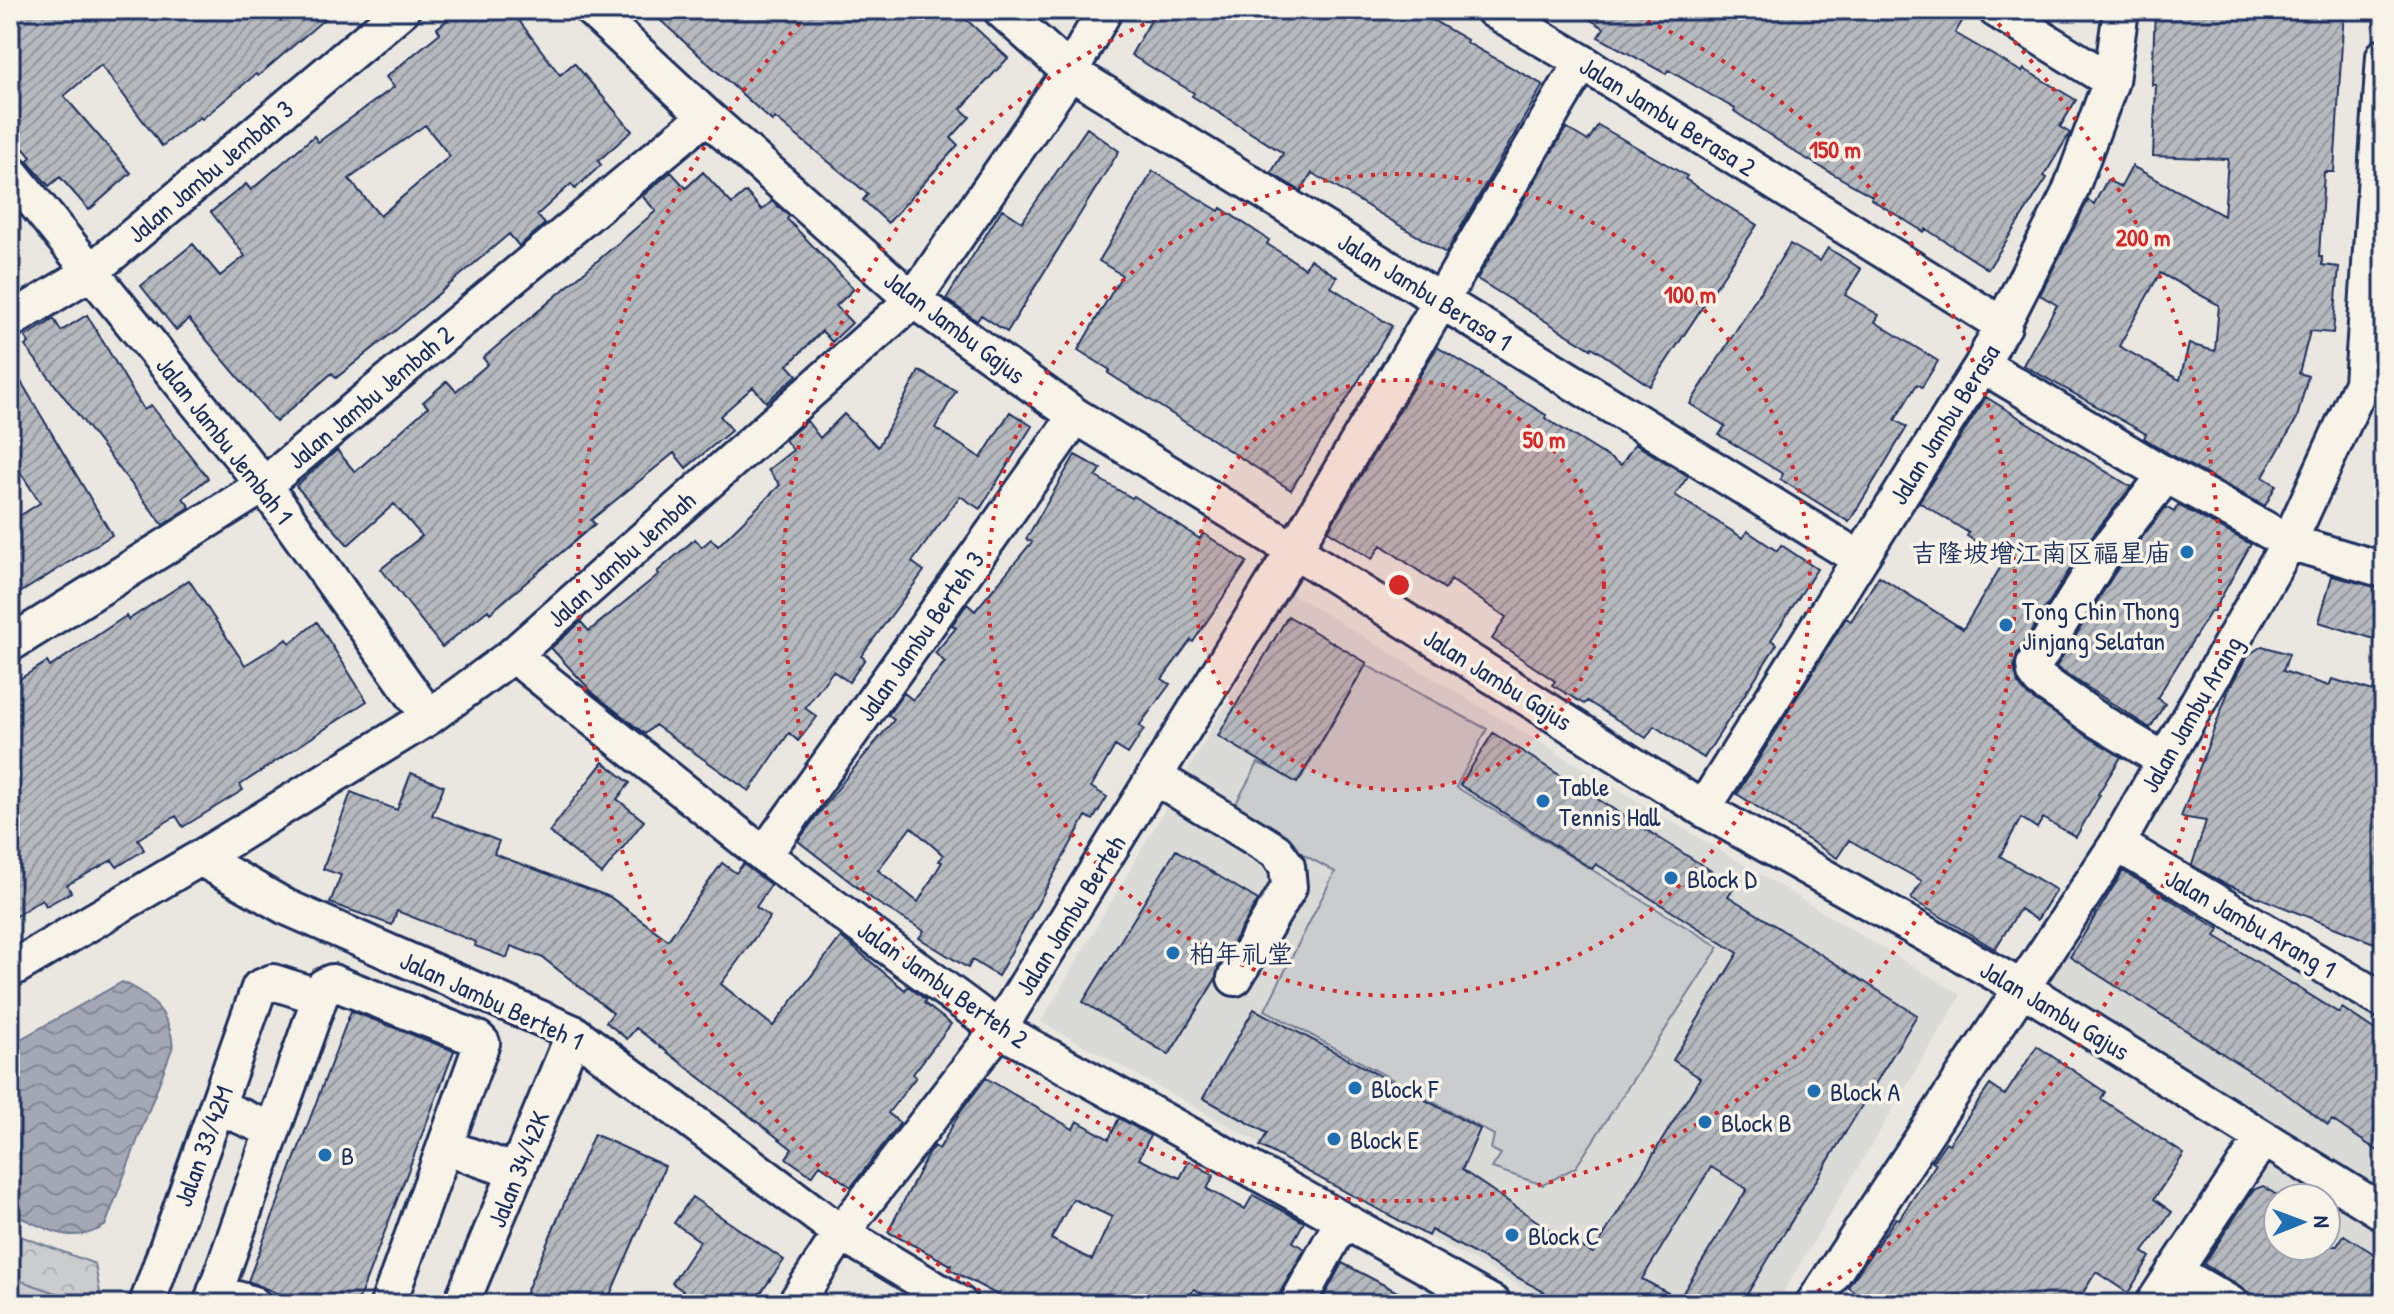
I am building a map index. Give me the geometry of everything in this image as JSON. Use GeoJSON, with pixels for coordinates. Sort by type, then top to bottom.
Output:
{"type":"FeatureCollection","features":[{"type":"Feature","properties":{"kind":"street","name":"Jalan Jambu Jembah 3"},"geometry":{"type":"LineString","coordinates":[[10,321],[89,273],[402,10]]}},
{"type":"Feature","properties":{"kind":"street","name":"Jalan Jambu Gajus"},"geometry":{"type":"LineString","coordinates":[[592,10],[913,300],[1076,416],[1703,809],[2022,988],[2384,1213]]}},
{"type":"Feature","properties":{"kind":"street","name":"Jalan Jambu Berasa 1"},"geometry":{"type":"LineString","coordinates":[[1001,10],[1070,72],[1860,559]]}},
{"type":"Feature","properties":{"kind":"street","name":"Jalan Jambu Jembah"},"geometry":{"type":"LineString","coordinates":[[10,970],[429,717],[513,655],[913,300],[1070,72],[1105,10]]}},
{"type":"Feature","properties":{"kind":"street","name":"Jalan Jambu Berasa 2"},"geometry":{"type":"LineString","coordinates":[[1493,10],[1582,62],[2004,326]]}},
{"type":"Feature","properties":{"kind":"street"},"geometry":{"type":"LineString","coordinates":[[1996,10],[2111,81]]}},
{"type":"Feature","properties":{"kind":"street","name":"Jalan Jambu Berasa"},"geometry":{"type":"LineString","coordinates":[[1703,809],[2004,326],[2069,194],[2111,81],[2121,10]]}},
{"type":"Feature","properties":{"kind":"street","name":"Jalan Jambu Arang"},"geometry":{"type":"LineString","coordinates":[[1813,1304],[2117,844],[2289,542],[2362,383],[2384,56]]}},
{"type":"Feature","properties":{"kind":"street","name":"Jalan Jambu Berteh"},"geometry":{"type":"LineString","coordinates":[[795,1304],[841,1233],[999,1029],[1294,550],[1582,62]]}},
{"type":"Feature","properties":{"kind":"street","name":"Jalan Jambu Jembah 2"},"geometry":{"type":"LineString","coordinates":[[10,644],[264,485],[706,116]]}},
{"type":"Feature","properties":{"kind":"street","name":"Jalan Jambu Jembah 1"},"geometry":{"type":"LineString","coordinates":[[10,172],[264,485],[429,717]]}},
{"type":"Feature","properties":{"kind":"street"},"geometry":{"type":"LineString","coordinates":[[1982,365],[2166,475],[2289,542],[2384,570]]}},
{"type":"Feature","properties":{"kind":"street","name":"Jalan Jambu Berteh 3"},"geometry":{"type":"LineString","coordinates":[[764,855],[1076,416]]}},
{"type":"Feature","properties":{"kind":"street"},"geometry":{"type":"LineString","coordinates":[[2164,760],[2040,680],[2034,665],[2102,556],[2166,475]]}},
{"type":"Feature","properties":{"kind":"street","name":"Jalan Jambu Berteh 2"},"geometry":{"type":"LineString","coordinates":[[513,655],[764,855],[999,1029],[1494,1304]]}},
{"type":"Feature","properties":{"kind":"street"},"geometry":{"type":"LineString","coordinates":[[1154,778],[1276,851],[1287,866],[1289,887],[1235,978]]}},
{"type":"Feature","properties":{"kind":"street","name":"Jalan Jambu Arang 1"},"geometry":{"type":"LineString","coordinates":[[2117,844],[2384,1001]]}},
{"type":"Feature","properties":{"kind":"street","name":"Jalan Jambu Berteh 1"},"geometry":{"type":"LineString","coordinates":[[200,858],[286,907],[574,1033],[841,1233],[960,1304]]}},
{"type":"Feature","properties":{"kind":"street","name":"Jalan 33/42M"},"geometry":{"type":"LineString","coordinates":[[147,1304],[259,988],[273,982],[320,997]]}},
{"type":"Feature","properties":{"kind":"street"},"geometry":{"type":"LineString","coordinates":[[253,1304],[213,1298],[324,986],[332,982],[478,1039],[482,1048],[388,1304]]}},
{"type":"Feature","properties":{"kind":"street","name":"Jalan 34/42K"},"geometry":{"type":"LineString","coordinates":[[461,1304],[574,1033]]}},
{"type":"Feature","properties":{"kind":"street"},"geometry":{"type":"LineString","coordinates":[[217,1106],[272,1130]]}},
{"type":"Feature","properties":{"kind":"street"},"geometry":{"type":"LineString","coordinates":[[2153,1304],[2263,1138]]}},
{"type":"Feature","properties":{"kind":"street"},"geometry":{"type":"LineString","coordinates":[[445,1147],[517,1172]]}},
{"type":"Feature","properties":{"kind":"street"},"geometry":{"type":"LineString","coordinates":[[1297,1304],[1343,1220]]}},
{"type":"Feature","properties":{"kind":"street"},"geometry":{"type":"LineString","coordinates":[[2174,1271],[2231,1304]]}},
{"type":"Feature","properties":{"kind":"shaded area"},"geometry":{"type":"Polygon","coordinates":[[[1291,593],[1961,995],[1776,1304],[1552,1304],[1041,1022],[1291,593]]]}},
{"type":"Feature","properties":{"kind":"shaded area"},"geometry":{"type":"Polygon","coordinates":[[[2122,855],[2384,1009],[2384,1304],[2243,1304],[2186,1271],[2274,1133],[2036,985],[2122,855]]]}},
{"type":"Feature","properties":{"kind":"green space"},"geometry":{"type":"Polygon","coordinates":[[[1366,665],[1487,729],[1456,787],[1719,947],[1576,1167],[1543,1185],[1492,1168],[1501,1154],[1491,1149],[1494,1135],[1265,1010],[1335,872],[1230,814],[1258,763],[1300,780],[1366,665]]]}},
{"type":"Feature","properties":{"kind":"green space"},"geometry":{"type":"Polygon","coordinates":[[[10,1232],[95,1264],[102,1304],[10,1304],[10,1232]]]}},
{"type":"Feature","properties":{"kind":"green space"},"geometry":{"type":"Polygon","coordinates":[[[10,1277],[76,1300],[75,1304],[10,1304],[10,1277]]]}},
{"type":"Feature","properties":{"kind":"water"},"geometry":{"type":"Polygon","coordinates":[[[122,982],[157,1006],[168,1024],[173,1046],[105,1226],[80,1235],[57,1233],[10,1213],[10,1045],[122,982]]]}},
{"type":"Feature","properties":{"kind":"building"},"geometry":{"type":"Polygon","coordinates":[[[26,10],[335,10],[258,76],[256,74],[202,119],[200,117],[162,146],[101,65],[64,96],[131,173],[89,210],[60,177],[49,186],[27,161],[31,157],[10,133],[10,24],[26,10]]]}},
{"type":"Feature","properties":{"kind":"building"},"geometry":{"type":"Polygon","coordinates":[[[460,10],[511,10],[560,75],[574,63],[632,131],[598,161],[601,165],[575,189],[571,184],[537,215],[545,224],[519,246],[509,234],[396,330],[336,378],[332,373],[276,422],[189,319],[176,330],[141,286],[193,244],[220,276],[245,256],[211,212],[246,184],[251,190],[314,136],[318,142],[394,87],[386,77],[440,33],[437,28],[460,10]],[[425,125],[349,179],[380,216],[450,156],[425,125]]]}},
{"type":"Feature","properties":{"kind":"building"},"geometry":{"type":"Polygon","coordinates":[[[649,10],[956,10],[1008,58],[961,109],[970,117],[951,138],[958,145],[888,223],[863,200],[868,194],[775,118],[772,121],[649,10]]]}},
{"type":"Feature","properties":{"kind":"building"},"geometry":{"type":"Polygon","coordinates":[[[1157,10],[1226,10],[1240,19],[1245,10],[1415,10],[1543,85],[1446,253],[1312,173],[1301,191],[1271,173],[1283,153],[1131,55],[1157,10]]]}},
{"type":"Feature","properties":{"kind":"building"},"geometry":{"type":"Polygon","coordinates":[[[1574,10],[1969,10],[1955,33],[2076,100],[2060,127],[2070,133],[2044,176],[2047,178],[1988,269],[1798,154],[1735,109],[1668,70],[1666,74],[1598,37],[1604,28],[1574,10]]]}},
{"type":"Feature","properties":{"kind":"building"},"geometry":{"type":"Polygon","coordinates":[[[2155,10],[2344,10],[2334,172],[2324,172],[2319,257],[2322,257],[2322,265],[2339,267],[2333,333],[2310,331],[2299,373],[2308,376],[2297,418],[2263,477],[2276,485],[2265,506],[2176,458],[2144,438],[2146,434],[2023,365],[2057,305],[2040,295],[2088,200],[2094,204],[2107,180],[2121,187],[2132,166],[2224,216],[2228,159],[2153,156],[2156,85],[2152,85],[2155,10]],[[2160,273],[2119,346],[2180,380],[2189,344],[2215,351],[2219,305],[2160,273]]]}},
{"type":"Feature","properties":{"kind":"building"},"geometry":{"type":"Polygon","coordinates":[[[1598,125],[1687,176],[1685,179],[1757,225],[1650,386],[1592,347],[1477,279],[1566,128],[1588,141],[1598,125]]]}},
{"type":"Feature","properties":{"kind":"building"},"geometry":{"type":"Polygon","coordinates":[[[1087,128],[1119,151],[1007,332],[981,315],[977,321],[946,299],[1002,209],[1022,222],[1087,128]]]}},
{"type":"Feature","properties":{"kind":"building"},"geometry":{"type":"Polygon","coordinates":[[[1153,171],[1219,211],[1221,208],[1269,240],[1267,244],[1305,268],[1310,259],[1337,277],[1331,287],[1392,326],[1291,490],[1108,373],[1110,370],[1078,350],[1122,275],[1099,261],[1153,171]]]}},
{"type":"Feature","properties":{"kind":"building"},"geometry":{"type":"Polygon","coordinates":[[[671,172],[686,188],[703,172],[732,204],[746,192],[762,210],[772,201],[854,289],[836,306],[852,323],[832,342],[822,331],[788,365],[797,375],[766,402],[753,387],[720,416],[732,430],[686,468],[674,453],[591,520],[595,524],[490,613],[488,610],[442,647],[381,569],[422,536],[394,504],[348,545],[296,486],[337,450],[355,472],[428,407],[423,402],[447,381],[456,391],[488,364],[483,358],[656,211],[642,196],[671,172]]]}},
{"type":"Feature","properties":{"kind":"building"},"geometry":{"type":"Polygon","coordinates":[[[1790,244],[1820,261],[1828,248],[1861,269],[1845,295],[1879,315],[1875,322],[1938,361],[1922,387],[1917,384],[1895,420],[1907,427],[1849,522],[1780,479],[1783,474],[1719,435],[1725,426],[1690,404],[1790,244]]]}},
{"type":"Feature","properties":{"kind":"building"},"geometry":{"type":"Polygon","coordinates":[[[87,315],[144,410],[151,405],[208,478],[183,498],[190,507],[163,525],[25,346],[29,343],[25,337],[54,319],[61,331],[87,315]]]}},
{"type":"Feature","properties":{"kind":"building"},"geometry":{"type":"Polygon","coordinates":[[[1437,347],[1621,465],[1635,444],[1688,476],[1675,495],[1743,538],[1747,531],[1777,551],[1781,545],[1817,569],[1771,640],[1777,644],[1704,758],[1654,726],[1646,738],[1587,701],[1584,704],[1552,685],[1555,681],[1492,639],[1506,617],[1451,580],[1445,589],[1381,545],[1372,559],[1328,531],[1437,347]]]}},
{"type":"Feature","properties":{"kind":"building"},"geometry":{"type":"Polygon","coordinates":[[[10,363],[112,535],[18,594],[10,581],[10,522],[40,503],[10,456],[10,363]]]}},
{"type":"Feature","properties":{"kind":"building"},"geometry":{"type":"Polygon","coordinates":[[[919,371],[956,391],[935,428],[981,458],[1010,412],[1032,426],[980,509],[960,496],[912,562],[924,571],[861,656],[865,659],[849,682],[833,671],[805,708],[817,717],[798,741],[789,733],[749,791],[655,725],[645,734],[593,693],[551,648],[581,622],[589,631],[659,574],[657,572],[695,539],[702,547],[711,539],[718,546],[780,485],[768,470],[793,450],[785,440],[807,421],[820,438],[844,414],[878,447],[919,371]]]}},
{"type":"Feature","properties":{"kind":"building"},"geometry":{"type":"Polygon","coordinates":[[[1986,397],[2131,487],[2085,545],[2017,654],[2014,667],[2018,684],[2028,696],[2121,757],[2076,837],[2043,818],[2037,828],[2021,818],[2000,856],[2056,890],[2037,920],[2020,909],[1995,949],[1911,899],[1922,881],[1849,840],[1837,858],[1737,794],[1846,618],[1851,621],[1879,576],[1963,629],[2005,560],[1919,502],[1986,397]]]}},
{"type":"Feature","properties":{"kind":"building"},"geometry":{"type":"Polygon","coordinates":[[[1075,455],[1101,469],[1096,477],[1132,498],[1134,496],[1200,539],[1203,533],[1247,562],[1193,642],[1191,640],[1162,679],[1170,684],[1139,726],[1144,729],[1128,754],[1115,746],[1091,787],[1107,797],[1093,820],[1086,816],[998,976],[972,960],[968,968],[919,938],[924,931],[876,902],[798,841],[894,720],[888,715],[904,693],[913,700],[945,662],[935,653],[956,628],[952,625],[967,604],[975,611],[1032,542],[1026,539],[1075,455]],[[911,827],[878,870],[918,902],[942,862],[939,861],[943,855],[911,827]]]}},
{"type":"Feature","properties":{"kind":"building"},"geometry":{"type":"Polygon","coordinates":[[[2178,505],[2251,544],[2213,612],[2157,698],[2165,704],[2150,728],[2056,667],[2118,568],[2166,507],[2174,512],[2178,505]]]}},
{"type":"Feature","properties":{"kind":"building"},"geometry":{"type":"Polygon","coordinates":[[[2332,576],[2384,589],[2384,642],[2319,622],[2332,576]]]}},
{"type":"Feature","properties":{"kind":"building"},"geometry":{"type":"Polygon","coordinates":[[[189,580],[245,665],[287,639],[290,643],[317,622],[367,701],[240,785],[243,790],[183,827],[176,816],[138,839],[144,850],[117,867],[112,860],[67,885],[71,892],[46,906],[42,899],[10,920],[10,685],[47,662],[50,667],[126,616],[128,620],[189,580]]]}},
{"type":"Feature","properties":{"kind":"building"},"geometry":{"type":"Polygon","coordinates":[[[1288,616],[1367,663],[1297,783],[1218,736],[1288,616]]]}},
{"type":"Feature","properties":{"kind":"building"},"geometry":{"type":"Polygon","coordinates":[[[2262,646],[2289,654],[2283,671],[2329,686],[2332,679],[2384,694],[2384,947],[2225,884],[2192,865],[2206,821],[2181,817],[2230,687],[2247,656],[2262,646]]]}},
{"type":"Feature","properties":{"kind":"building"},"geometry":{"type":"Polygon","coordinates":[[[1493,733],[1735,886],[1728,896],[1917,1015],[1741,1304],[1566,1304],[1431,1230],[1428,1236],[1260,1146],[1267,1133],[1203,1098],[1254,1009],[1480,1129],[1462,1170],[1550,1230],[1593,1253],[1700,1078],[1673,1060],[1738,953],[1596,864],[1592,869],[1460,785],[1493,733]],[[1711,1167],[1642,1279],[1679,1299],[1747,1189],[1711,1167]]]}},
{"type":"Feature","properties":{"kind":"building"},"geometry":{"type":"Polygon","coordinates":[[[603,762],[630,783],[617,799],[644,821],[602,874],[549,832],[603,762]]]}},
{"type":"Feature","properties":{"kind":"building"},"geometry":{"type":"Polygon","coordinates":[[[411,773],[444,786],[432,815],[499,841],[494,854],[610,897],[668,940],[722,863],[736,873],[743,864],[771,885],[756,907],[770,917],[721,984],[773,1026],[841,937],[905,990],[908,986],[926,1000],[924,1003],[951,1024],[888,1113],[900,1123],[851,1187],[820,1165],[812,1176],[786,1158],[792,1149],[636,1028],[627,1039],[606,1022],[613,1013],[543,958],[511,946],[507,958],[475,946],[476,942],[397,911],[392,925],[330,903],[341,875],[323,869],[351,792],[397,810],[411,773]]]}},
{"type":"Feature","properties":{"kind":"building","name":"柏年礼堂"},"geometry":{"type":"Polygon","coordinates":[[[1176,850],[1258,900],[1218,968],[1215,980],[1169,1055],[1083,1002],[1176,850]]]}},
{"type":"Feature","properties":{"kind":"building"},"geometry":{"type":"Polygon","coordinates":[[[2123,871],[2219,929],[2215,936],[2339,1013],[2342,1008],[2384,1036],[2384,1155],[2332,1120],[2328,1125],[2285,1093],[2070,957],[2123,871]]]}},
{"type":"Feature","properties":{"kind":"building","name":"B"},"geometry":{"type":"Polygon","coordinates":[[[351,1011],[454,1051],[357,1304],[302,1304],[248,1281],[351,1011]]]}},
{"type":"Feature","properties":{"kind":"building"},"geometry":{"type":"Polygon","coordinates":[[[2037,1046],[2105,1092],[2101,1099],[2184,1154],[2154,1199],[2172,1212],[2143,1252],[2150,1257],[2128,1293],[2096,1272],[2076,1304],[1851,1304],[1857,1294],[1848,1287],[1896,1218],[1899,1219],[1936,1164],[1932,1162],[1946,1142],[1949,1144],[1990,1085],[2005,1095],[2037,1046]]]}},
{"type":"Feature","properties":{"kind":"building"},"geometry":{"type":"Polygon","coordinates":[[[986,1078],[1073,1129],[1077,1121],[1109,1139],[1119,1118],[1150,1136],[1139,1159],[1180,1178],[1189,1161],[1214,1175],[1207,1189],[1245,1209],[1253,1195],[1304,1222],[1293,1242],[1305,1249],[1279,1294],[1277,1304],[1222,1304],[1194,1289],[1185,1304],[1014,1304],[949,1269],[951,1265],[888,1232],[929,1152],[934,1146],[939,1149],[959,1114],[986,1078]],[[1073,1199],[1051,1239],[1092,1260],[1112,1217],[1073,1199]]]}},
{"type":"Feature","properties":{"kind":"building"},"geometry":{"type":"Polygon","coordinates":[[[594,1134],[665,1166],[648,1208],[606,1304],[521,1304],[594,1134]]]}},
{"type":"Feature","properties":{"kind":"building"},"geometry":{"type":"Polygon","coordinates":[[[2262,1186],[2262,1262],[2342,1262],[2344,1235],[2384,1260],[2384,1304],[2267,1304],[2204,1264],[2253,1190],[2262,1186]]]}},
{"type":"Feature","properties":{"kind":"building"},"geometry":{"type":"Polygon","coordinates":[[[692,1197],[784,1260],[753,1304],[674,1304],[683,1291],[672,1283],[700,1241],[674,1223],[692,1197]]]}},
{"type":"Feature","properties":{"kind":"building"},"geometry":{"type":"Polygon","coordinates":[[[1342,1263],[1367,1276],[1420,1304],[1320,1304],[1342,1263]]]}},
{"type":"Feature","properties":{"kind":"place","name":"吉隆坡增江南区福星庙"},"geometry":{"type":"Point","coordinates":[2187,552]}},
{"type":"Feature","properties":{"kind":"place","name":"Tong Chin Thong Jinjang Selatan"},"geometry":{"type":"Point","coordinates":[2006,625]}},
{"type":"Feature","properties":{"kind":"place","name":"Table Tennis Hall"},"geometry":{"type":"Point","coordinates":[1543,801]}},
{"type":"Feature","properties":{"kind":"place","name":"Block D"},"geometry":{"type":"Point","coordinates":[1671,878]}},
{"type":"Feature","properties":{"kind":"place","name":"柏年礼堂"},"geometry":{"type":"Point","coordinates":[1173,953]}},
{"type":"Feature","properties":{"kind":"place","name":"Block F"},"geometry":{"type":"Point","coordinates":[1355,1088]}},
{"type":"Feature","properties":{"kind":"place","name":"Block A"},"geometry":{"type":"Point","coordinates":[1814,1091]}},
{"type":"Feature","properties":{"kind":"place","name":"Block B"},"geometry":{"type":"Point","coordinates":[1705,1122]}},
{"type":"Feature","properties":{"kind":"place","name":"Block E"},"geometry":{"type":"Point","coordinates":[1334,1139]}},
{"type":"Feature","properties":{"kind":"place","name":"B"},"geometry":{"type":"Point","coordinates":[325,1155]}},
{"type":"Feature","properties":{"kind":"place","name":"Block C"},"geometry":{"type":"Point","coordinates":[1512,1235]}}]}
